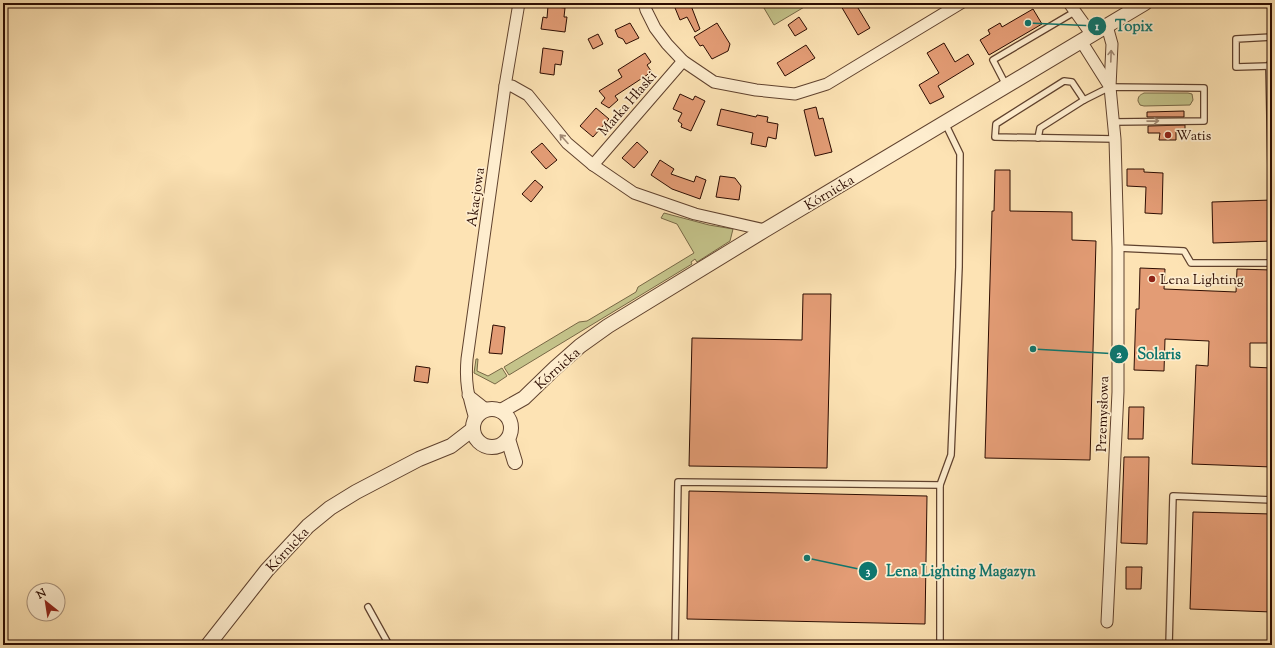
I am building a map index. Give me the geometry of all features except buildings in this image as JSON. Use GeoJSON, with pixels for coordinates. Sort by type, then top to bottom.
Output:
{"type":"FeatureCollection","features":[{"type":"Feature","properties":{"kind":"street","name":"Akacjowa"},"geometry":{"type":"LineString","coordinates":[[474,424],[466,377],[467,359],[505,86],[519,3]]}},
{"type":"Feature","properties":{"kind":"street"},"geometry":{"type":"LineString","coordinates":[[644,3],[646,10],[659,34],[667,44],[683,62],[714,82],[756,90],[795,94],[827,84],[961,3]]}},
{"type":"Feature","properties":{"kind":"street","name":"Kórnicka"},"geometry":{"type":"LineString","coordinates":[[524,398],[580,346],[608,326],[945,122],[1146,3]]}},
{"type":"Feature","properties":{"kind":"street","name":"Przemysłowa"},"geometry":{"type":"LineString","coordinates":[[1072,7],[1110,86]]}},
{"type":"Feature","properties":{"kind":"street","name":"Przemysłowa"},"geometry":{"type":"LineString","coordinates":[[1106,622],[1118,392],[1118,248],[1115,139],[1110,86],[1112,44],[1107,26]]}},
{"type":"Feature","properties":{"kind":"street","name":"Marka Hłaski"},"geometry":{"type":"LineString","coordinates":[[593,165],[683,62]]}},
{"type":"Feature","properties":{"kind":"street"},"geometry":{"type":"LineString","coordinates":[[505,86],[512,86],[528,95],[567,143],[593,165],[634,194],[695,214],[766,230]]}},
{"type":"Feature","properties":{"kind":"street"},"geometry":{"type":"LineString","coordinates":[[468,395],[487,410]]}},
{"type":"Feature","properties":{"kind":"street"},"geometry":{"type":"LineString","coordinates":[[501,411],[524,398]]}},
{"type":"Feature","properties":{"kind":"street"},"geometry":{"type":"LineString","coordinates":[[510,423],[524,398]]}},
{"type":"Feature","properties":{"kind":"street"},"geometry":{"type":"LineString","coordinates":[[451,446],[474,424],[480,413],[487,410],[494,409],[501,411],[507,416],[510,423],[510,434],[502,443],[490,447],[478,441],[474,435],[474,424]]}},
{"type":"Feature","properties":{"kind":"street"},"geometry":{"type":"LineString","coordinates":[[451,446],[483,444]]}},
{"type":"Feature","properties":{"kind":"street","name":"Kórnicka"},"geometry":{"type":"LineString","coordinates":[[208,645],[267,570],[308,526],[330,508],[356,492],[419,459],[451,446]]}},
{"type":"Feature","properties":{"kind":"lane"},"geometry":{"type":"LineString","coordinates":[[1006,86],[993,60],[1072,7]]}},
{"type":"Feature","properties":{"kind":"lane"},"geometry":{"type":"LineString","coordinates":[[1269,66],[1236,67],[1236,39],[1272,37]]}},
{"type":"Feature","properties":{"kind":"lane"},"geometry":{"type":"LineString","coordinates":[[1272,59],[1269,66],[1272,165]]}},
{"type":"Feature","properties":{"kind":"lane"},"geometry":{"type":"LineString","coordinates":[[1084,100],[1072,82],[1064,81],[996,124],[995,138],[1115,139]]}},
{"type":"Feature","properties":{"kind":"lane"},"geometry":{"type":"LineString","coordinates":[[1038,138],[1040,128],[1084,100],[1110,86],[1204,88],[1204,121],[1114,122]]}},
{"type":"Feature","properties":{"kind":"lane"},"geometry":{"type":"LineString","coordinates":[[905,645],[940,644],[940,485],[951,455],[959,267],[960,154],[945,122]]}},
{"type":"Feature","properties":{"kind":"lane"},"geometry":{"type":"LineString","coordinates":[[1118,248],[1184,251],[1190,263],[1272,263]]}},
{"type":"Feature","properties":{"kind":"lane"},"geometry":{"type":"LineString","coordinates":[[675,645],[678,482],[940,485]]}},
{"type":"Feature","properties":{"kind":"lane"},"geometry":{"type":"LineString","coordinates":[[1169,645],[1173,496],[1272,500]]}},
{"type":"Feature","properties":{"kind":"lane"},"geometry":{"type":"LineString","coordinates":[[368,607],[389,645]]}},
{"type":"Feature","properties":{"kind":"shaded area"},"geometry":{"type":"Polygon","coordinates":[[[761,3],[811,3],[774,25],[761,3]]]}},
{"type":"Feature","properties":{"kind":"shaded area"},"geometry":{"type":"Polygon","coordinates":[[[1144,93],[1188,93],[1192,94],[1193,100],[1190,105],[1144,106],[1140,105],[1138,98],[1144,93]]]}},
{"type":"Feature","properties":{"kind":"shaded area"},"geometry":{"type":"Polygon","coordinates":[[[664,213],[709,225],[733,229],[730,241],[697,262],[695,259],[691,262],[692,264],[509,375],[504,367],[579,322],[587,321],[636,292],[638,287],[694,253],[677,224],[661,218],[664,213]]]}},
{"type":"Feature","properties":{"kind":"shaded area"},"geometry":{"type":"Polygon","coordinates":[[[476,359],[478,359],[477,371],[488,376],[502,368],[507,376],[495,384],[474,373],[476,359]]]}},
{"type":"Feature","properties":{"kind":"place","name":"Topix"},"geometry":{"type":"Point","coordinates":[1028,23]}},
{"type":"Feature","properties":{"kind":"place","name":"Watis"},"geometry":{"type":"Point","coordinates":[1168,135]}},
{"type":"Feature","properties":{"kind":"place","name":"Lena Lighting"},"geometry":{"type":"Point","coordinates":[1152,279]}},
{"type":"Feature","properties":{"kind":"place","name":"Solaris"},"geometry":{"type":"Point","coordinates":[1033,349]}},
{"type":"Feature","properties":{"kind":"place","name":"Lena Lighting Magazyn"},"geometry":{"type":"Point","coordinates":[807,558]}}]}
